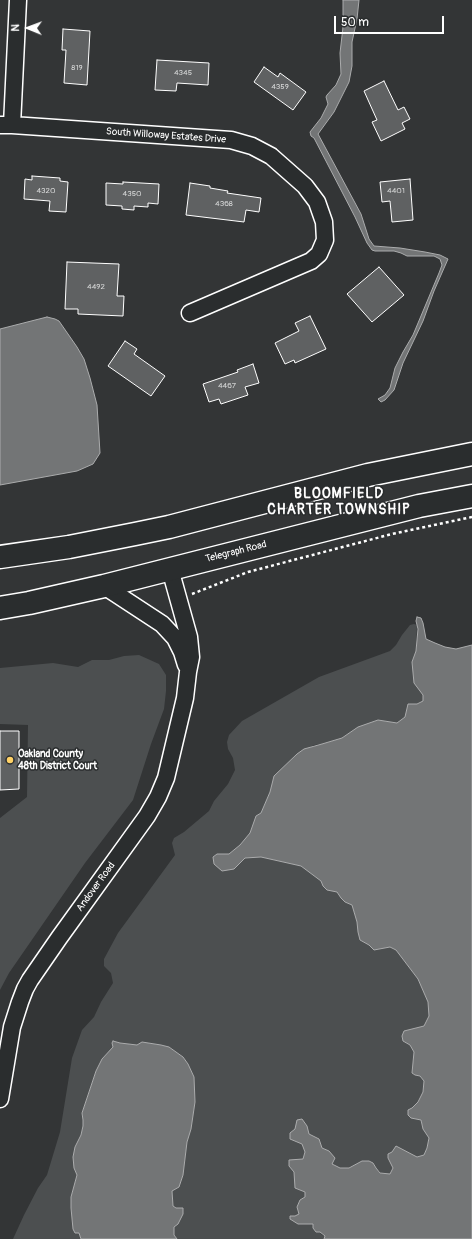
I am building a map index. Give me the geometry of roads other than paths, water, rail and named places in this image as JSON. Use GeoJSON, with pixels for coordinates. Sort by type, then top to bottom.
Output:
{"type":"FeatureCollection","features":[{"type":"Feature","properties":{"kind":"highway"},"geometry":{"type":"LineString","coordinates":[[0,557],[69,547],[169,527],[368,475],[472,454]]}},
{"type":"Feature","properties":{"kind":"highway","name":"Telegraph Road"},"geometry":{"type":"LineString","coordinates":[[0,608],[104,586],[419,506],[472,496]]}},
{"type":"Feature","properties":{"kind":"street"},"geometry":{"type":"LineString","coordinates":[[6,125],[18,0]]}},
{"type":"Feature","properties":{"kind":"street","name":"South Willoway Estates Drive"},"geometry":{"type":"LineString","coordinates":[[6,125],[231,140],[252,146],[271,156],[305,186],[317,202],[324,222],[325,240],[319,254],[311,261],[190,313]]}},
{"type":"Feature","properties":{"kind":"street","name":"Andover Road"},"geometry":{"type":"LineString","coordinates":[[0,1099],[12,1027],[20,1002],[30,980],[147,816],[158,797],[166,778],[185,698],[191,658],[189,637],[170,569]]}},
{"type":"Feature","properties":{"kind":"street","name":"Andover Road"},"geometry":{"type":"LineString","coordinates":[[104,586],[162,624],[176,638],[188,672]]}},
{"type":"Feature","properties":{"kind":"place","name":"Oakland County 48th District Court"},"geometry":{"type":"Point","coordinates":[10,760]}},
{"type":"Feature","properties":{"kind":"district","name":"BLOOMFIELD CHARTER TOWNSHIP"},"geometry":{"type":"Point","coordinates":[339,502]}}]}
